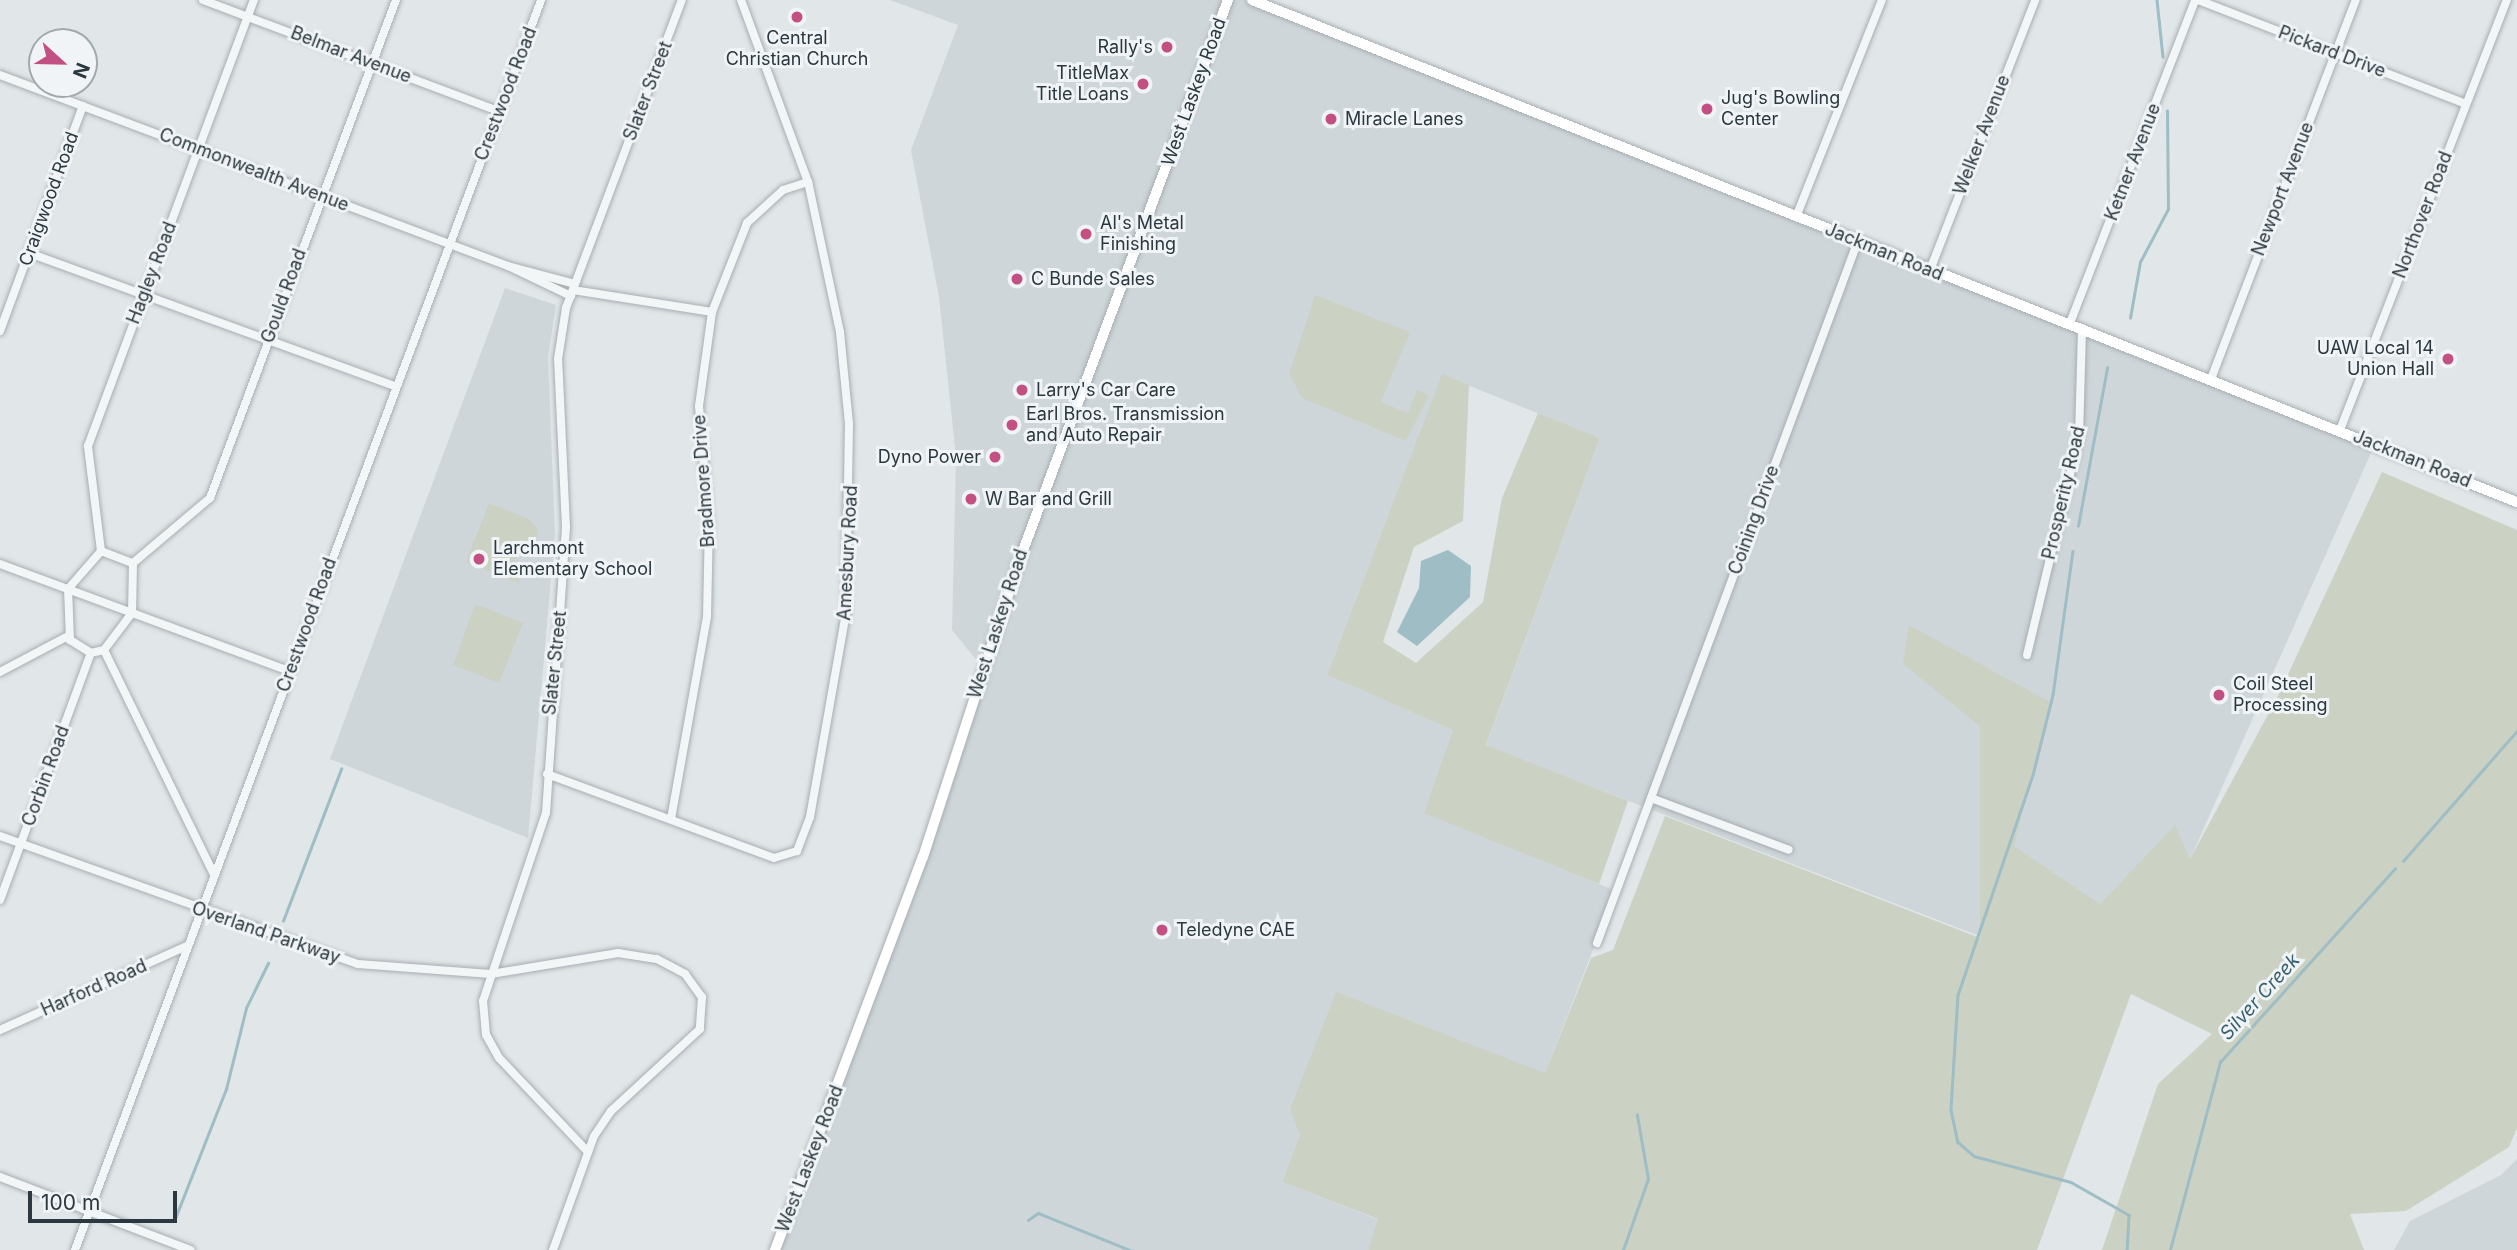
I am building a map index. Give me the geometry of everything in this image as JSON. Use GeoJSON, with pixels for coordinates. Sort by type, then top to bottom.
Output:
{"type":"FeatureCollection","features":[{"type":"Feature","properties":{"kind":"main road","name":"West Laskey Road"},"geometry":{"type":"LineString","coordinates":[[775,1250],[923,857],[1018,564],[1228,0]]}},
{"type":"Feature","properties":{"kind":"main road","name":"Jackman Road"},"geometry":{"type":"LineString","coordinates":[[1252,0],[2517,502]]}},
{"type":"Feature","properties":{"kind":"street","name":"Belmar Avenue"},"geometry":{"type":"LineString","coordinates":[[203,0],[499,111]]}},
{"type":"Feature","properties":{"kind":"street","name":"Hagley Road"},"geometry":{"type":"LineString","coordinates":[[101,551],[86,452],[254,0]]}},
{"type":"Feature","properties":{"kind":"street","name":"Gould Road"},"geometry":{"type":"LineString","coordinates":[[133,563],[210,498],[396,0]]}},
{"type":"Feature","properties":{"kind":"street","name":"Crestwood Road"},"geometry":{"type":"LineString","coordinates":[[75,1250],[541,0]]}},
{"type":"Feature","properties":{"kind":"street","name":"Slater Street"},"geometry":{"type":"LineString","coordinates":[[588,1152],[490,1044],[483,1001],[539,844],[566,527],[558,359],[573,290],[682,0]]}},
{"type":"Feature","properties":{"kind":"street","name":"Amesbury Road"},"geometry":{"type":"LineString","coordinates":[[547,774],[774,858],[787,856],[803,842],[830,734],[846,612],[852,475],[840,332],[808,182],[741,0]]}},
{"type":"Feature","properties":{"kind":"street"},"geometry":{"type":"LineString","coordinates":[[1796,217],[1882,0]]}},
{"type":"Feature","properties":{"kind":"street","name":"Welker Avenue"},"geometry":{"type":"LineString","coordinates":[[1930,270],[2035,0]]}},
{"type":"Feature","properties":{"kind":"street","name":"Pickard Drive"},"geometry":{"type":"LineString","coordinates":[[2196,0],[2466,104]]}},
{"type":"Feature","properties":{"kind":"street","name":"Ketner Avenue"},"geometry":{"type":"LineString","coordinates":[[2070,323],[2196,0]]}},
{"type":"Feature","properties":{"kind":"street","name":"Newport Avenue"},"geometry":{"type":"LineString","coordinates":[[2211,379],[2356,0]]}},
{"type":"Feature","properties":{"kind":"street","name":"Northover Road"},"geometry":{"type":"LineString","coordinates":[[2340,430],[2507,0]]}},
{"type":"Feature","properties":{"kind":"street","name":"Commonwealth Avenue"},"geometry":{"type":"LineString","coordinates":[[0,75],[573,290],[712,312]]}},
{"type":"Feature","properties":{"kind":"street","name":"Craigwood Road"},"geometry":{"type":"LineString","coordinates":[[0,331],[83,106]]}},
{"type":"Feature","properties":{"kind":"street","name":"Bradmore Drive"},"geometry":{"type":"LineString","coordinates":[[671,819],[707,617],[709,523],[699,406],[712,312],[747,223],[783,190],[808,182]]}},
{"type":"Feature","properties":{"kind":"street","name":"Coining Drive"},"geometry":{"type":"LineString","coordinates":[[1597,943],[1858,241]]}},
{"type":"Feature","properties":{"kind":"street"},"geometry":{"type":"LineString","coordinates":[[29,253],[395,386]]}},
{"type":"Feature","properties":{"kind":"street","name":"Prosperity Road"},"geometry":{"type":"LineString","coordinates":[[2027,656],[2078,437],[2082,328]]}},
{"type":"Feature","properties":{"kind":"street"},"geometry":{"type":"LineString","coordinates":[[101,551],[133,563],[132,613],[104,650],[91,653],[68,636],[68,589],[101,551]]}},
{"type":"Feature","properties":{"kind":"street"},"geometry":{"type":"LineString","coordinates":[[0,564],[289,671]]}},
{"type":"Feature","properties":{"kind":"street"},"geometry":{"type":"LineString","coordinates":[[0,672],[68,636]]}},
{"type":"Feature","properties":{"kind":"street"},"geometry":{"type":"LineString","coordinates":[[104,650],[214,875]]}},
{"type":"Feature","properties":{"kind":"street","name":"Corbin Road"},"geometry":{"type":"LineString","coordinates":[[0,900],[91,653]]}},
{"type":"Feature","properties":{"kind":"street"},"geometry":{"type":"LineString","coordinates":[[1651,798],[1789,850]]}},
{"type":"Feature","properties":{"kind":"street","name":"Overland Parkway"},"geometry":{"type":"LineString","coordinates":[[0,836],[201,911],[358,964],[491,974],[618,953],[673,967],[699,990],[705,1014],[700,1029],[611,1111],[588,1152]]}},
{"type":"Feature","properties":{"kind":"street","name":"Harford Road"},"geometry":{"type":"LineString","coordinates":[[0,1030],[187,946]]}},
{"type":"Feature","properties":{"kind":"street"},"geometry":{"type":"LineString","coordinates":[[553,1250],[588,1152]]}},
{"type":"Feature","properties":{"kind":"street"},"geometry":{"type":"LineString","coordinates":[[0,1177],[190,1250]]}},
{"type":"Feature","properties":{"kind":"shaded area"},"geometry":{"type":"Polygon","coordinates":[[[890,0],[1252,0],[2375,444],[2130,994],[1486,746],[1600,438],[1442,375],[1327,675],[1454,730],[1425,813],[1616,891],[1545,1073],[1300,1135],[1282,1182],[1379,1220],[1368,1250],[775,1250],[923,857],[983,668],[952,630],[956,457],[939,297],[911,150],[958,25],[890,0]]]}},
{"type":"Feature","properties":{"kind":"shaded area","name":"Larchmont Elementary School"},"geometry":{"type":"Polygon","coordinates":[[[505,288],[556,305],[548,357],[555,535],[528,838],[330,759],[505,288]]]}},
{"type":"Feature","properties":{"kind":"shaded area"},"geometry":{"type":"Polygon","coordinates":[[[2517,1159],[2517,1250],[2394,1250],[2410,1221],[2501,1175],[2517,1159]]]}},
{"type":"Feature","properties":{"kind":"green space"},"geometry":{"type":"Polygon","coordinates":[[[1315,295],[1410,332],[1381,402],[1408,413],[1417,390],[1429,395],[1406,441],[1302,398],[1289,374],[1315,295]]]}},
{"type":"Feature","properties":{"kind":"green space"},"geometry":{"type":"Polygon","coordinates":[[[1442,374],[1469,385],[1463,521],[1414,547],[1383,642],[1416,663],[1483,602],[1502,498],[1538,413],[1600,438],[1486,745],[1628,801],[1599,884],[1424,813],[1453,730],[1327,675],[1442,374]]]}},
{"type":"Feature","properties":{"kind":"green space"},"geometry":{"type":"Polygon","coordinates":[[[2382,472],[2517,530],[2517,1128],[2509,1147],[2406,1211],[2350,1214],[2364,1250],[2102,1250],[2158,1084],[2212,1034],[2131,994],[2037,1250],[1368,1250],[1378,1219],[1282,1182],[1300,1135],[1290,1109],[1336,992],[1545,1073],[1591,958],[1613,950],[1665,816],[1980,938],[1980,726],[1903,664],[1909,625],[2050,702],[2014,846],[2100,904],[2175,825],[2190,859],[2278,696],[2382,472]]]}},
{"type":"Feature","properties":{"kind":"green space"},"geometry":{"type":"Polygon","coordinates":[[[489,503],[529,519],[538,529],[535,545],[514,560],[522,572],[519,583],[466,562],[489,503]]]}},
{"type":"Feature","properties":{"kind":"green space"},"geometry":{"type":"Polygon","coordinates":[[[475,604],[523,623],[499,683],[453,665],[475,604]]]}},
{"type":"Feature","properties":{"kind":"water"},"geometry":{"type":"Polygon","coordinates":[[[1448,550],[1471,566],[1470,597],[1417,646],[1397,632],[1419,588],[1421,561],[1448,550]]]}},
{"type":"Feature","properties":{"kind":"waterway"},"geometry":{"type":"LineString","coordinates":[[2157,0],[2163,57]]}},
{"type":"Feature","properties":{"kind":"waterway"},"geometry":{"type":"LineString","coordinates":[[2130,318],[2140,262],[2168,209],[2167,111]]}},
{"type":"Feature","properties":{"kind":"waterway"},"geometry":{"type":"LineString","coordinates":[[2078,526],[2107,368]]}},
{"type":"Feature","properties":{"kind":"waterway"},"geometry":{"type":"LineString","coordinates":[[2073,551],[2053,695],[2033,775],[1958,995],[1951,1110],[1958,1142],[1974,1156],[2071,1182],[2129,1215],[2127,1250]]}},
{"type":"Feature","properties":{"kind":"waterway","name":"Silver Creek"},"geometry":{"type":"LineString","coordinates":[[2403,861],[2517,731]]}},
{"type":"Feature","properties":{"kind":"waterway"},"geometry":{"type":"LineString","coordinates":[[283,921],[341,769]]}},
{"type":"Feature","properties":{"kind":"waterway","name":"Silver Creek"},"geometry":{"type":"LineString","coordinates":[[2170,1250],[2220,1062],[2395,868]]}},
{"type":"Feature","properties":{"kind":"waterway"},"geometry":{"type":"LineString","coordinates":[[174,1221],[226,1089],[246,1008],[268,963]]}},
{"type":"Feature","properties":{"kind":"waterway"},"geometry":{"type":"LineString","coordinates":[[1623,1250],[1648,1179],[1637,1115]]}},
{"type":"Feature","properties":{"kind":"waterway"},"geometry":{"type":"LineString","coordinates":[[1028,1220],[1038,1213],[1130,1250]]}},
{"type":"Feature","properties":{"kind":"place","name":"Central Christian Church"},"geometry":{"type":"Point","coordinates":[797,17]}},
{"type":"Feature","properties":{"kind":"place","name":"Rally's"},"geometry":{"type":"Point","coordinates":[1167,47]}},
{"type":"Feature","properties":{"kind":"place","name":"TitleMax Title Loans"},"geometry":{"type":"Point","coordinates":[1143,84]}},
{"type":"Feature","properties":{"kind":"place","name":"Jug's Bowling Center"},"geometry":{"type":"Point","coordinates":[1707,109]}},
{"type":"Feature","properties":{"kind":"place","name":"Miracle Lanes"},"geometry":{"type":"Point","coordinates":[1331,119]}},
{"type":"Feature","properties":{"kind":"place","name":"Al's Metal Finishing"},"geometry":{"type":"Point","coordinates":[1086,234]}},
{"type":"Feature","properties":{"kind":"place","name":"C Bunde Sales"},"geometry":{"type":"Point","coordinates":[1017,279]}},
{"type":"Feature","properties":{"kind":"place","name":"UAW Local 14 Union Hall"},"geometry":{"type":"Point","coordinates":[2448,359]}},
{"type":"Feature","properties":{"kind":"place","name":"Larry's Car Care"},"geometry":{"type":"Point","coordinates":[1022,390]}},
{"type":"Feature","properties":{"kind":"place","name":"Earl Bros. Transmission and Auto Repair"},"geometry":{"type":"Point","coordinates":[1012,425]}},
{"type":"Feature","properties":{"kind":"place","name":"Dyno Power"},"geometry":{"type":"Point","coordinates":[995,457]}},
{"type":"Feature","properties":{"kind":"place","name":"W Bar and Grill"},"geometry":{"type":"Point","coordinates":[971,499]}},
{"type":"Feature","properties":{"kind":"place","name":"Larchmont Elementary School"},"geometry":{"type":"Point","coordinates":[479,559]}},
{"type":"Feature","properties":{"kind":"place","name":"Coil Steel Processing"},"geometry":{"type":"Point","coordinates":[2219,695]}},
{"type":"Feature","properties":{"kind":"place","name":"Teledyne CAE"},"geometry":{"type":"Point","coordinates":[1162,930]}}]}
